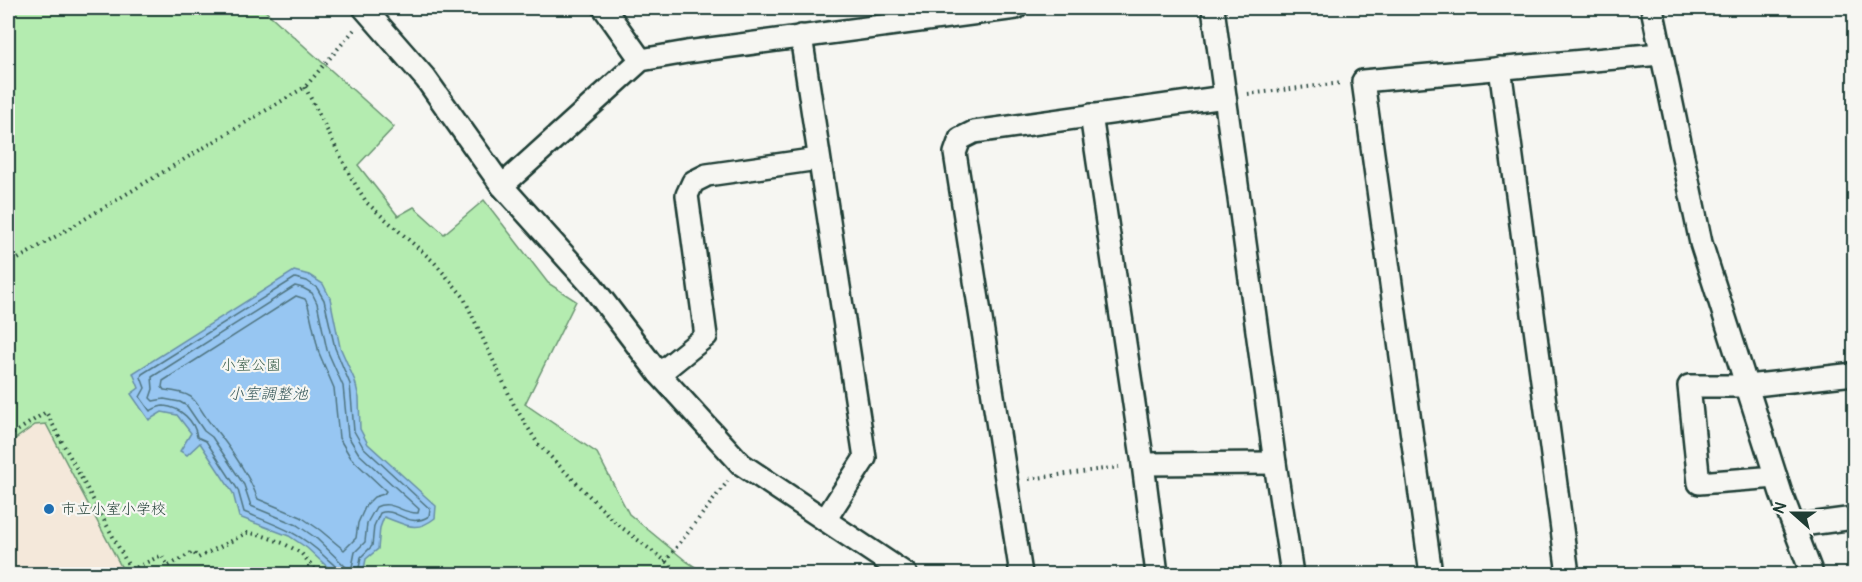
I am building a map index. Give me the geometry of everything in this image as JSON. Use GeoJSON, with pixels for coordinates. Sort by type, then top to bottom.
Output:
{"type":"FeatureCollection","features":[{"type":"Feature","properties":{"kind":"street"},"geometry":{"type":"LineString","coordinates":[[604,8],[640,60]]}},
{"type":"Feature","properties":{"kind":"street"},"geometry":{"type":"LineString","coordinates":[[502,186],[640,60],[1016,8]]}},
{"type":"Feature","properties":{"kind":"street"},"geometry":{"type":"LineString","coordinates":[[1212,8],[1292,574]]}},
{"type":"Feature","properties":{"kind":"street"},"geometry":{"type":"LineString","coordinates":[[1652,8],[1701,243],[1776,477],[1812,574]]}},
{"type":"Feature","properties":{"kind":"street"},"geometry":{"type":"LineString","coordinates":[[366,10],[426,79],[502,186],[592,286],[659,374],[741,464],[906,574]]}},
{"type":"Feature","properties":{"kind":"street"},"geometry":{"type":"LineString","coordinates":[[801,36],[865,458],[825,520]]}},
{"type":"Feature","properties":{"kind":"street"},"geometry":{"type":"LineString","coordinates":[[1431,574],[1363,81],[1660,54]]}},
{"type":"Feature","properties":{"kind":"street"},"geometry":{"type":"LineString","coordinates":[[1500,68],[1568,574]]}},
{"type":"Feature","properties":{"kind":"street"},"geometry":{"type":"LineString","coordinates":[[1021,574],[955,153],[960,139],[974,132],[1224,97]]}},
{"type":"Feature","properties":{"kind":"street"},"geometry":{"type":"LineString","coordinates":[[1091,115],[1157,574]]}},
{"type":"Feature","properties":{"kind":"street"},"geometry":{"type":"LineString","coordinates":[[659,374],[706,336],[687,195],[693,182],[707,175],[818,159]]}},
{"type":"Feature","properties":{"kind":"street"},"geometry":{"type":"LineString","coordinates":[[1776,477],[1699,483],[1689,386],[1747,386],[1854,374]]}},
{"type":"Feature","properties":{"kind":"street"},"geometry":{"type":"LineString","coordinates":[[1143,464],[1275,463]]}},
{"type":"Feature","properties":{"kind":"street"},"geometry":{"type":"LineString","coordinates":[[1794,526],[1854,518]]}},
{"type":"Feature","properties":{"kind":"path"},"geometry":{"type":"LineString","coordinates":[[8,265],[305,87],[366,10]]}},
{"type":"Feature","properties":{"kind":"path"},"geometry":{"type":"LineString","coordinates":[[1224,97],[1363,81]]}},
{"type":"Feature","properties":{"kind":"path"},"geometry":{"type":"LineString","coordinates":[[305,87],[367,203],[421,249],[463,296],[514,405],[538,444],[616,524],[682,574]]}},
{"type":"Feature","properties":{"kind":"path"},"geometry":{"type":"LineString","coordinates":[[8,437],[46,412],[132,572],[162,555],[168,566],[193,552],[198,558],[247,533],[258,534],[283,543],[301,553],[320,574]]}},
{"type":"Feature","properties":{"kind":"path"},"geometry":{"type":"LineString","coordinates":[[665,562],[741,464]]}},
{"type":"Feature","properties":{"kind":"path"},"geometry":{"type":"LineString","coordinates":[[1007,482],[1143,464]]}},
{"type":"Feature","properties":{"kind":"shaded area","name":"市立小室小学校"},"geometry":{"type":"Polygon","coordinates":[[[46,424],[125,574],[8,574],[8,444],[35,425],[46,424]]]}},
{"type":"Feature","properties":{"kind":"green space","name":"小室公園"},"geometry":{"type":"Polygon","coordinates":[[[8,8],[262,8],[394,127],[358,165],[398,216],[414,207],[444,234],[484,200],[548,283],[576,301],[525,404],[597,453],[629,514],[686,561],[706,574],[125,574],[46,424],[35,425],[8,444],[8,8]]]}},
{"type":"Feature","properties":{"kind":"water","name":"小室調整池"},"geometry":{"type":"Polygon","coordinates":[[[294,271],[309,275],[323,284],[330,298],[340,347],[355,381],[359,398],[360,429],[368,444],[436,506],[435,518],[422,526],[404,525],[384,517],[380,528],[378,549],[366,559],[363,574],[335,574],[307,548],[289,536],[239,517],[233,493],[200,443],[187,455],[180,451],[191,433],[177,415],[162,412],[149,420],[131,394],[139,388],[133,373],[294,271]]]}},
{"type":"Feature","properties":{"kind":"place","name":"市立小室小学校"},"geometry":{"type":"Point","coordinates":[49,509]}}]}
